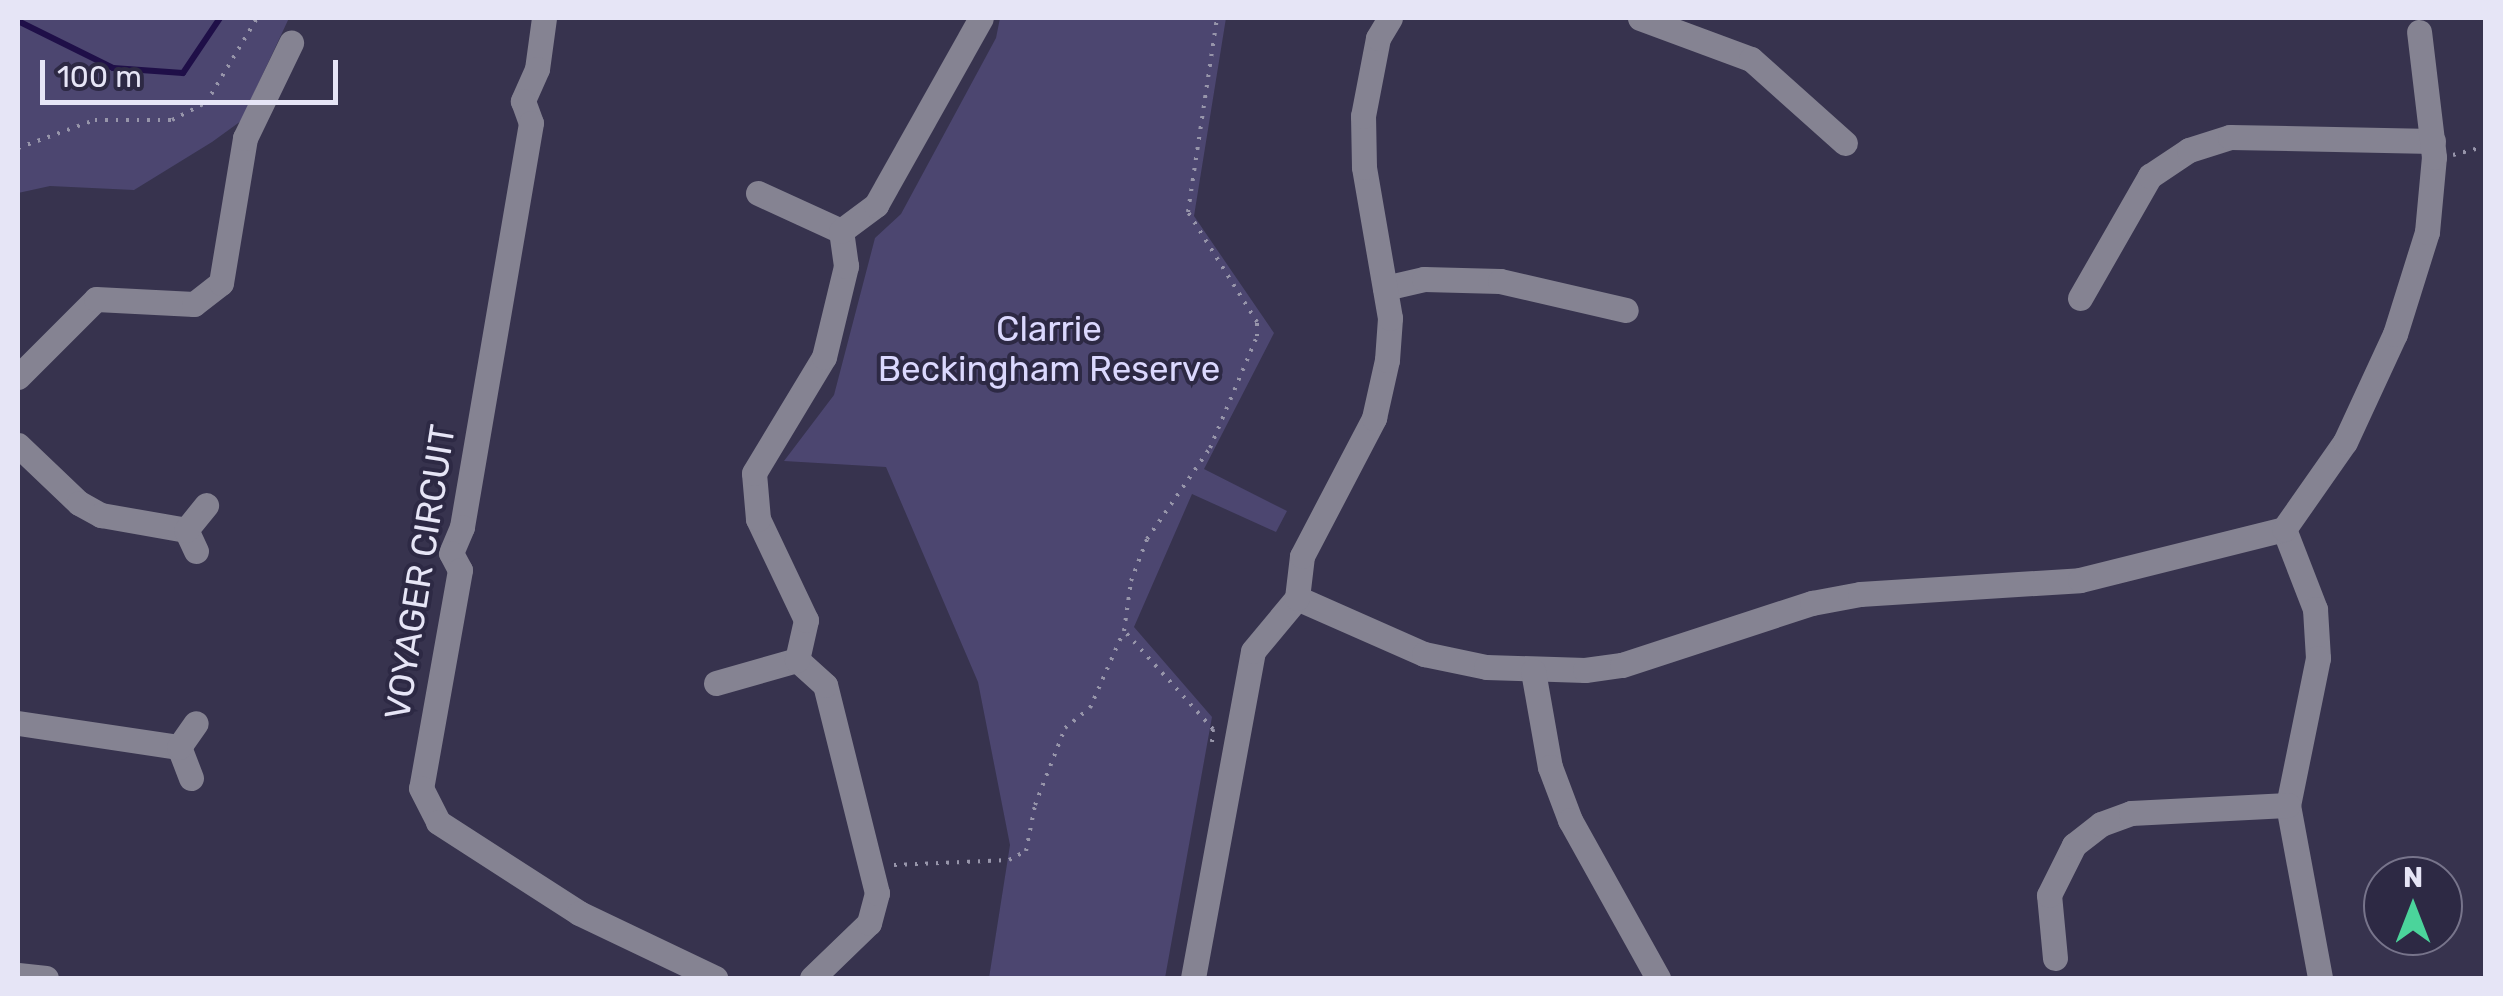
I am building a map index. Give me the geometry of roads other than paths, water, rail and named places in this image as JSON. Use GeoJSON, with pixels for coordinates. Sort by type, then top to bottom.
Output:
{"type":"FeatureCollection","features":[{"type":"Feature","properties":{"kind":"street","name":"VOYAGER CIRCUIT"},"geometry":{"type":"LineString","coordinates":[[544,18],[537,69],[523,101],[531,123],[462,527],[452,553],[460,570],[421,788],[438,822],[642,948],[715,978]]}},
{"type":"Feature","properties":{"kind":"street"},"geometry":{"type":"LineString","coordinates":[[841,231],[876,205],[982,18]]}},
{"type":"Feature","properties":{"kind":"street"},"geometry":{"type":"LineString","coordinates":[[1193,978],[1253,652],[1296,598],[1302,556],[1374,418],[1387,360],[1384,288],[1364,168],[1364,116],[1378,38],[1390,18]]}},
{"type":"Feature","properties":{"kind":"street"},"geometry":{"type":"LineString","coordinates":[[1640,18],[1750,59],[1845,143]]}},
{"type":"Feature","properties":{"kind":"street"},"geometry":{"type":"LineString","coordinates":[[1296,598],[1424,654],[1533,671],[1622,665],[1844,596],[2080,580],[2284,529],[2345,442],[2394,334],[2427,232],[2433,149],[2420,32]]}},
{"type":"Feature","properties":{"kind":"street"},"geometry":{"type":"LineString","coordinates":[[18,377],[96,300],[194,304],[221,283],[245,138],[290,43]]}},
{"type":"Feature","properties":{"kind":"street"},"geometry":{"type":"LineString","coordinates":[[2080,298],[2150,176],[2189,150],[2230,138],[2433,149]]}},
{"type":"Feature","properties":{"kind":"street"},"geometry":{"type":"LineString","coordinates":[[758,193],[841,231]]}},
{"type":"Feature","properties":{"kind":"street"},"geometry":{"type":"LineString","coordinates":[[797,660],[806,620],[758,519],[754,473],[760,452],[824,357],[846,266],[841,231]]}},
{"type":"Feature","properties":{"kind":"street"},"geometry":{"type":"LineString","coordinates":[[1384,288],[1424,279],[1484,280],[1626,310]]}},
{"type":"Feature","properties":{"kind":"street"},"geometry":{"type":"LineString","coordinates":[[18,445],[78,503],[101,515],[191,541],[206,505]]}},
{"type":"Feature","properties":{"kind":"street"},"geometry":{"type":"LineString","coordinates":[[2284,529],[2309,582],[2318,658],[2288,806],[2320,978]]}},
{"type":"Feature","properties":{"kind":"street"},"geometry":{"type":"LineString","coordinates":[[716,683],[797,660]]}},
{"type":"Feature","properties":{"kind":"street"},"geometry":{"type":"LineString","coordinates":[[797,660],[825,684],[874,865],[877,893],[868,923],[812,978]]}},
{"type":"Feature","properties":{"kind":"street"},"geometry":{"type":"LineString","coordinates":[[1533,671],[1550,767],[1570,820],[1658,978]]}},
{"type":"Feature","properties":{"kind":"street"},"geometry":{"type":"LineString","coordinates":[[18,723],[178,747]]}},
{"type":"Feature","properties":{"kind":"street"},"geometry":{"type":"LineString","coordinates":[[178,747],[196,723]]}},
{"type":"Feature","properties":{"kind":"street"},"geometry":{"type":"LineString","coordinates":[[178,747],[192,778]]}},
{"type":"Feature","properties":{"kind":"street"},"geometry":{"type":"LineString","coordinates":[[2055,958],[2049,894],[2074,844],[2102,824],[2130,813],[2288,806]]}},
{"type":"Feature","properties":{"kind":"street"},"geometry":{"type":"LineString","coordinates":[[18,975],[46,978]]}},
{"type":"Feature","properties":{"kind":"waterway"},"geometry":{"type":"LineString","coordinates":[[18,21],[113,68],[183,73],[220,18]]}},
{"type":"Feature","properties":{"kind":"park label","name":"Clarrie Beckingham Reserve"},"geometry":{"type":"Point","coordinates":[1049,349]}}]}
